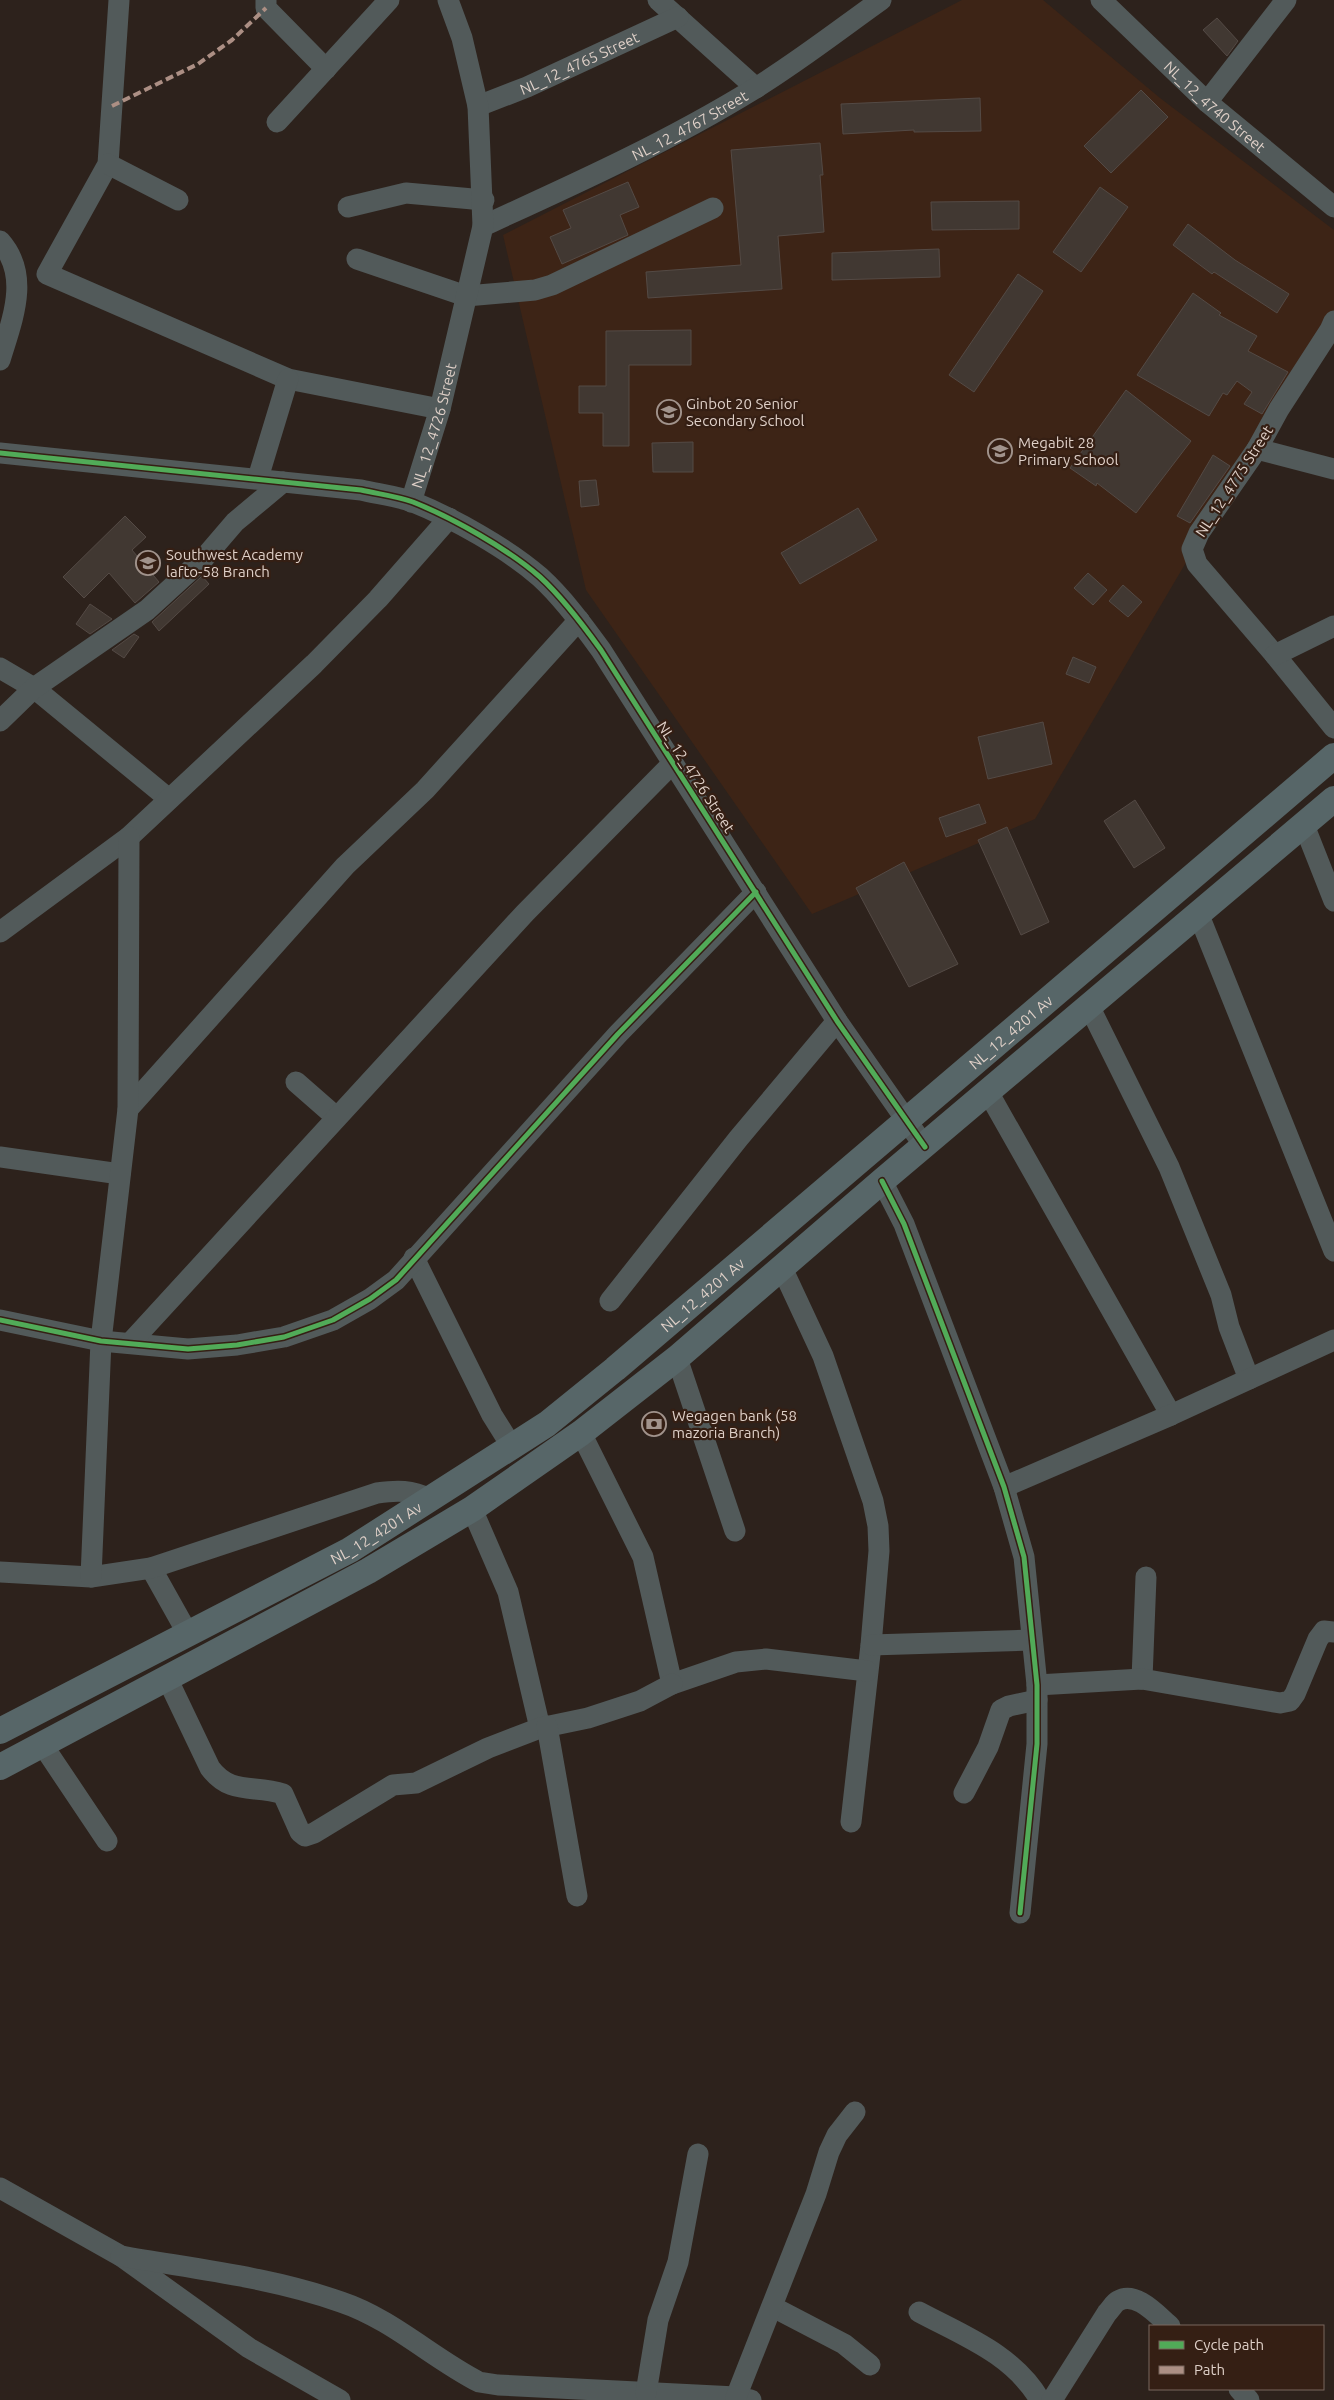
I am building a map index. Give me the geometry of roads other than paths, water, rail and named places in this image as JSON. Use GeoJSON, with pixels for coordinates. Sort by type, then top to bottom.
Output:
{"type":"FeatureCollection","features":[{"type":"Feature","properties":{"kind":"main road","name":"NL_12_4201 Av"},"geometry":{"type":"LineString","coordinates":[[0,1731],[350,1550],[547,1424],[608,1375],[1334,756]]}},
{"type":"Feature","properties":{"kind":"main road","name":"NL_12_4201 Av"},"geometry":{"type":"LineString","coordinates":[[0,1766],[368,1572],[472,1509],[580,1434],[677,1358],[882,1181],[1334,799]]}},
{"type":"Feature","properties":{"kind":"street"},"geometry":{"type":"LineString","coordinates":[[46,274],[108,164],[118,0]]}},
{"type":"Feature","properties":{"kind":"street"},"geometry":{"type":"LineString","coordinates":[[266,0],[266,8],[326,69]]}},
{"type":"Feature","properties":{"kind":"street"},"geometry":{"type":"LineString","coordinates":[[277,122],[389,0]]}},
{"type":"Feature","properties":{"kind":"street","name":"NL_12_4726 Street"},"geometry":{"type":"LineString","coordinates":[[448,0],[462,38],[478,106],[484,200],[483,226],[440,409],[411,502],[449,518],[540,577],[580,620],[837,1021],[924,1147]]}},
{"type":"Feature","properties":{"kind":"street"},"geometry":{"type":"LineString","coordinates":[[658,0],[756,88]]}},
{"type":"Feature","properties":{"kind":"street","name":"NL_12_4767 Street"},"geometry":{"type":"LineString","coordinates":[[483,226],[595,175],[707,117],[756,88],[881,0]]}},
{"type":"Feature","properties":{"kind":"street","name":"NL_12_4740 Street"},"geometry":{"type":"LineString","coordinates":[[1101,0],[1207,102],[1334,207]]}},
{"type":"Feature","properties":{"kind":"street"},"geometry":{"type":"LineString","coordinates":[[1207,102],[1286,0]]}},
{"type":"Feature","properties":{"kind":"street","name":"NL_12_4765 Street"},"geometry":{"type":"LineString","coordinates":[[478,106],[527,87],[678,17]]}},
{"type":"Feature","properties":{"kind":"street"},"geometry":{"type":"LineString","coordinates":[[108,164],[178,200]]}},
{"type":"Feature","properties":{"kind":"street"},"geometry":{"type":"LineString","coordinates":[[348,207],[406,193],[484,200]]}},
{"type":"Feature","properties":{"kind":"street"},"geometry":{"type":"LineString","coordinates":[[356,259],[466,296],[535,290],[552,284],[713,208]]}},
{"type":"Feature","properties":{"kind":"street"},"geometry":{"type":"LineString","coordinates":[[0,241],[10,252],[18,278],[18,298],[1,350]]}},
{"type":"Feature","properties":{"kind":"street"},"geometry":{"type":"LineString","coordinates":[[18,278],[46,274],[288,378],[440,409]]}},
{"type":"Feature","properties":{"kind":"street","name":"NL_12_4775 Street"},"geometry":{"type":"LineString","coordinates":[[1334,321],[1257,449],[1199,532],[1192,549],[1197,564],[1275,655],[1334,728]]}},
{"type":"Feature","properties":{"kind":"street"},"geometry":{"type":"LineString","coordinates":[[258,478],[288,378]]}},
{"type":"Feature","properties":{"kind":"street"},"geometry":{"type":"LineString","coordinates":[[1257,449],[1334,469]]}},
{"type":"Feature","properties":{"kind":"street"},"geometry":{"type":"LineString","coordinates":[[0,454],[258,478],[361,490],[411,502]]}},
{"type":"Feature","properties":{"kind":"street"},"geometry":{"type":"LineString","coordinates":[[0,721],[34,688],[147,610],[205,557],[235,522],[283,482]]}},
{"type":"Feature","properties":{"kind":"street"},"geometry":{"type":"LineString","coordinates":[[0,932],[129,836],[320,658],[378,599],[449,518]]}},
{"type":"Feature","properties":{"kind":"street"},"geometry":{"type":"LineString","coordinates":[[128,1109],[345,866],[425,790],[580,620]]}},
{"type":"Feature","properties":{"kind":"street"},"geometry":{"type":"LineString","coordinates":[[1275,655],[1334,626]]}},
{"type":"Feature","properties":{"kind":"street"},"geometry":{"type":"LineString","coordinates":[[0,668],[34,688],[168,799]]}},
{"type":"Feature","properties":{"kind":"street"},"geometry":{"type":"LineString","coordinates":[[131,1342],[525,913],[672,764]]}},
{"type":"Feature","properties":{"kind":"street"},"geometry":{"type":"LineString","coordinates":[[1304,825],[1334,901]]}},
{"type":"Feature","properties":{"kind":"street"},"geometry":{"type":"LineString","coordinates":[[91,1577],[101,1341],[128,1109],[129,836]]}},
{"type":"Feature","properties":{"kind":"street"},"geometry":{"type":"LineString","coordinates":[[0,1320],[101,1341],[131,1342],[188,1349],[237,1345],[284,1337],[333,1320],[370,1300],[396,1280],[414,1258],[517,1149],[618,1034],[756,892]]}},
{"type":"Feature","properties":{"kind":"street"},"geometry":{"type":"LineString","coordinates":[[1198,913],[1334,1251]]}},
{"type":"Feature","properties":{"kind":"street"},"geometry":{"type":"LineString","coordinates":[[1089,1006],[1169,1167],[1221,1295],[1229,1327],[1249,1379]]}},
{"type":"Feature","properties":{"kind":"street"},"geometry":{"type":"LineString","coordinates":[[610,1301],[738,1139],[837,1021]]}},
{"type":"Feature","properties":{"kind":"street"},"geometry":{"type":"LineString","coordinates":[[296,1082],[336,1117]]}},
{"type":"Feature","properties":{"kind":"street"},"geometry":{"type":"LineString","coordinates":[[988,1092],[1170,1415]]}},
{"type":"Feature","properties":{"kind":"street"},"geometry":{"type":"LineString","coordinates":[[0,1157],[120,1174]]}},
{"type":"Feature","properties":{"kind":"street"},"geometry":{"type":"LineString","coordinates":[[882,1181],[904,1224],[1004,1487],[1024,1557],[1037,1693],[1036,1744],[1020,1913]]}},
{"type":"Feature","properties":{"kind":"street"},"geometry":{"type":"LineString","coordinates":[[414,1258],[492,1415],[512,1447]]}},
{"type":"Feature","properties":{"kind":"street"},"geometry":{"type":"LineString","coordinates":[[782,1268],[823,1356],[873,1501],[878,1526],[879,1551],[871,1645],[851,1822]]}},
{"type":"Feature","properties":{"kind":"street"},"geometry":{"type":"LineString","coordinates":[[1004,1487],[1170,1415],[1334,1340]]}},
{"type":"Feature","properties":{"kind":"street"},"geometry":{"type":"LineString","coordinates":[[677,1358],[735,1531]]}},
{"type":"Feature","properties":{"kind":"street"},"geometry":{"type":"LineString","coordinates":[[580,1434],[643,1557],[672,1684]]}},
{"type":"Feature","properties":{"kind":"street"},"geometry":{"type":"LineString","coordinates":[[0,1572],[91,1577],[151,1568],[377,1493],[399,1489],[416,1492],[430,1499]]}},
{"type":"Feature","properties":{"kind":"street"},"geometry":{"type":"LineString","coordinates":[[472,1509],[508,1592],[544,1727],[577,1896]]}},
{"type":"Feature","properties":{"kind":"street"},"geometry":{"type":"LineString","coordinates":[[151,1568],[188,1634]]}},
{"type":"Feature","properties":{"kind":"street"},"geometry":{"type":"LineString","coordinates":[[1142,1679],[1146,1577]]}},
{"type":"Feature","properties":{"kind":"street"},"geometry":{"type":"LineString","coordinates":[[964,1794],[988,1746],[1001,1710],[1037,1693],[1142,1679],[1280,1703],[1290,1700],[1295,1694],[1318,1639],[1324,1631],[1334,1632]]}},
{"type":"Feature","properties":{"kind":"street"},"geometry":{"type":"LineString","coordinates":[[871,1645],[1032,1640]]}},
{"type":"Feature","properties":{"kind":"street"},"geometry":{"type":"LineString","coordinates":[[168,1678],[210,1768],[218,1779],[230,1786],[272,1790],[283,1794],[300,1832],[305,1836],[314,1833],[393,1785],[416,1783],[488,1748],[544,1727],[616,1710],[640,1701],[672,1684],[750,1659],[867,1671]]}},
{"type":"Feature","properties":{"kind":"street"},"geometry":{"type":"LineString","coordinates":[[42,1744],[108,1841]]}},
{"type":"Feature","properties":{"kind":"street"},"geometry":{"type":"LineString","coordinates":[[121,2256],[277,2284],[341,2302],[377,2318],[479,2382],[498,2385],[743,2398],[773,2307],[816,2194],[829,2152],[837,2135],[855,2112]]}},
{"type":"Feature","properties":{"kind":"street"},"geometry":{"type":"LineString","coordinates":[[646,2393],[658,2320],[678,2262],[698,2154]]}},
{"type":"Feature","properties":{"kind":"street"},"geometry":{"type":"LineString","coordinates":[[0,2188],[121,2256],[249,2348],[340,2400]]}},
{"type":"Feature","properties":{"kind":"street"},"geometry":{"type":"LineString","coordinates":[[1052,2400],[1107,2313],[1118,2301],[1126,2298],[1134,2299],[1146,2306],[1169,2325]]}},
{"type":"Feature","properties":{"kind":"street"},"geometry":{"type":"LineString","coordinates":[[773,2307],[844,2344],[870,2365]]}},
{"type":"Feature","properties":{"kind":"street"},"geometry":{"type":"LineString","coordinates":[[919,2312],[1000,2354],[1019,2371],[1040,2400]]}},
{"type":"Feature","properties":{"kind":"street"},"geometry":{"type":"LineString","coordinates":[[1240,2390],[1249,2400]]}},
{"type":"Feature","properties":{"kind":"place","name":"Ginbot 20 Senior Secondary School"},"geometry":{"type":"Point","coordinates":[669,412]}},
{"type":"Feature","properties":{"kind":"place","name":"Megabit 28 Primary School"},"geometry":{"type":"Point","coordinates":[1000,451]}},
{"type":"Feature","properties":{"kind":"place","name":"Southwest Academy lafto-58 Branch"},"geometry":{"type":"Point","coordinates":[148,563]}},
{"type":"Feature","properties":{"kind":"place","name":"Wegagen bank (58 mazoria Branch)"},"geometry":{"type":"Point","coordinates":[654,1424]}}]}
